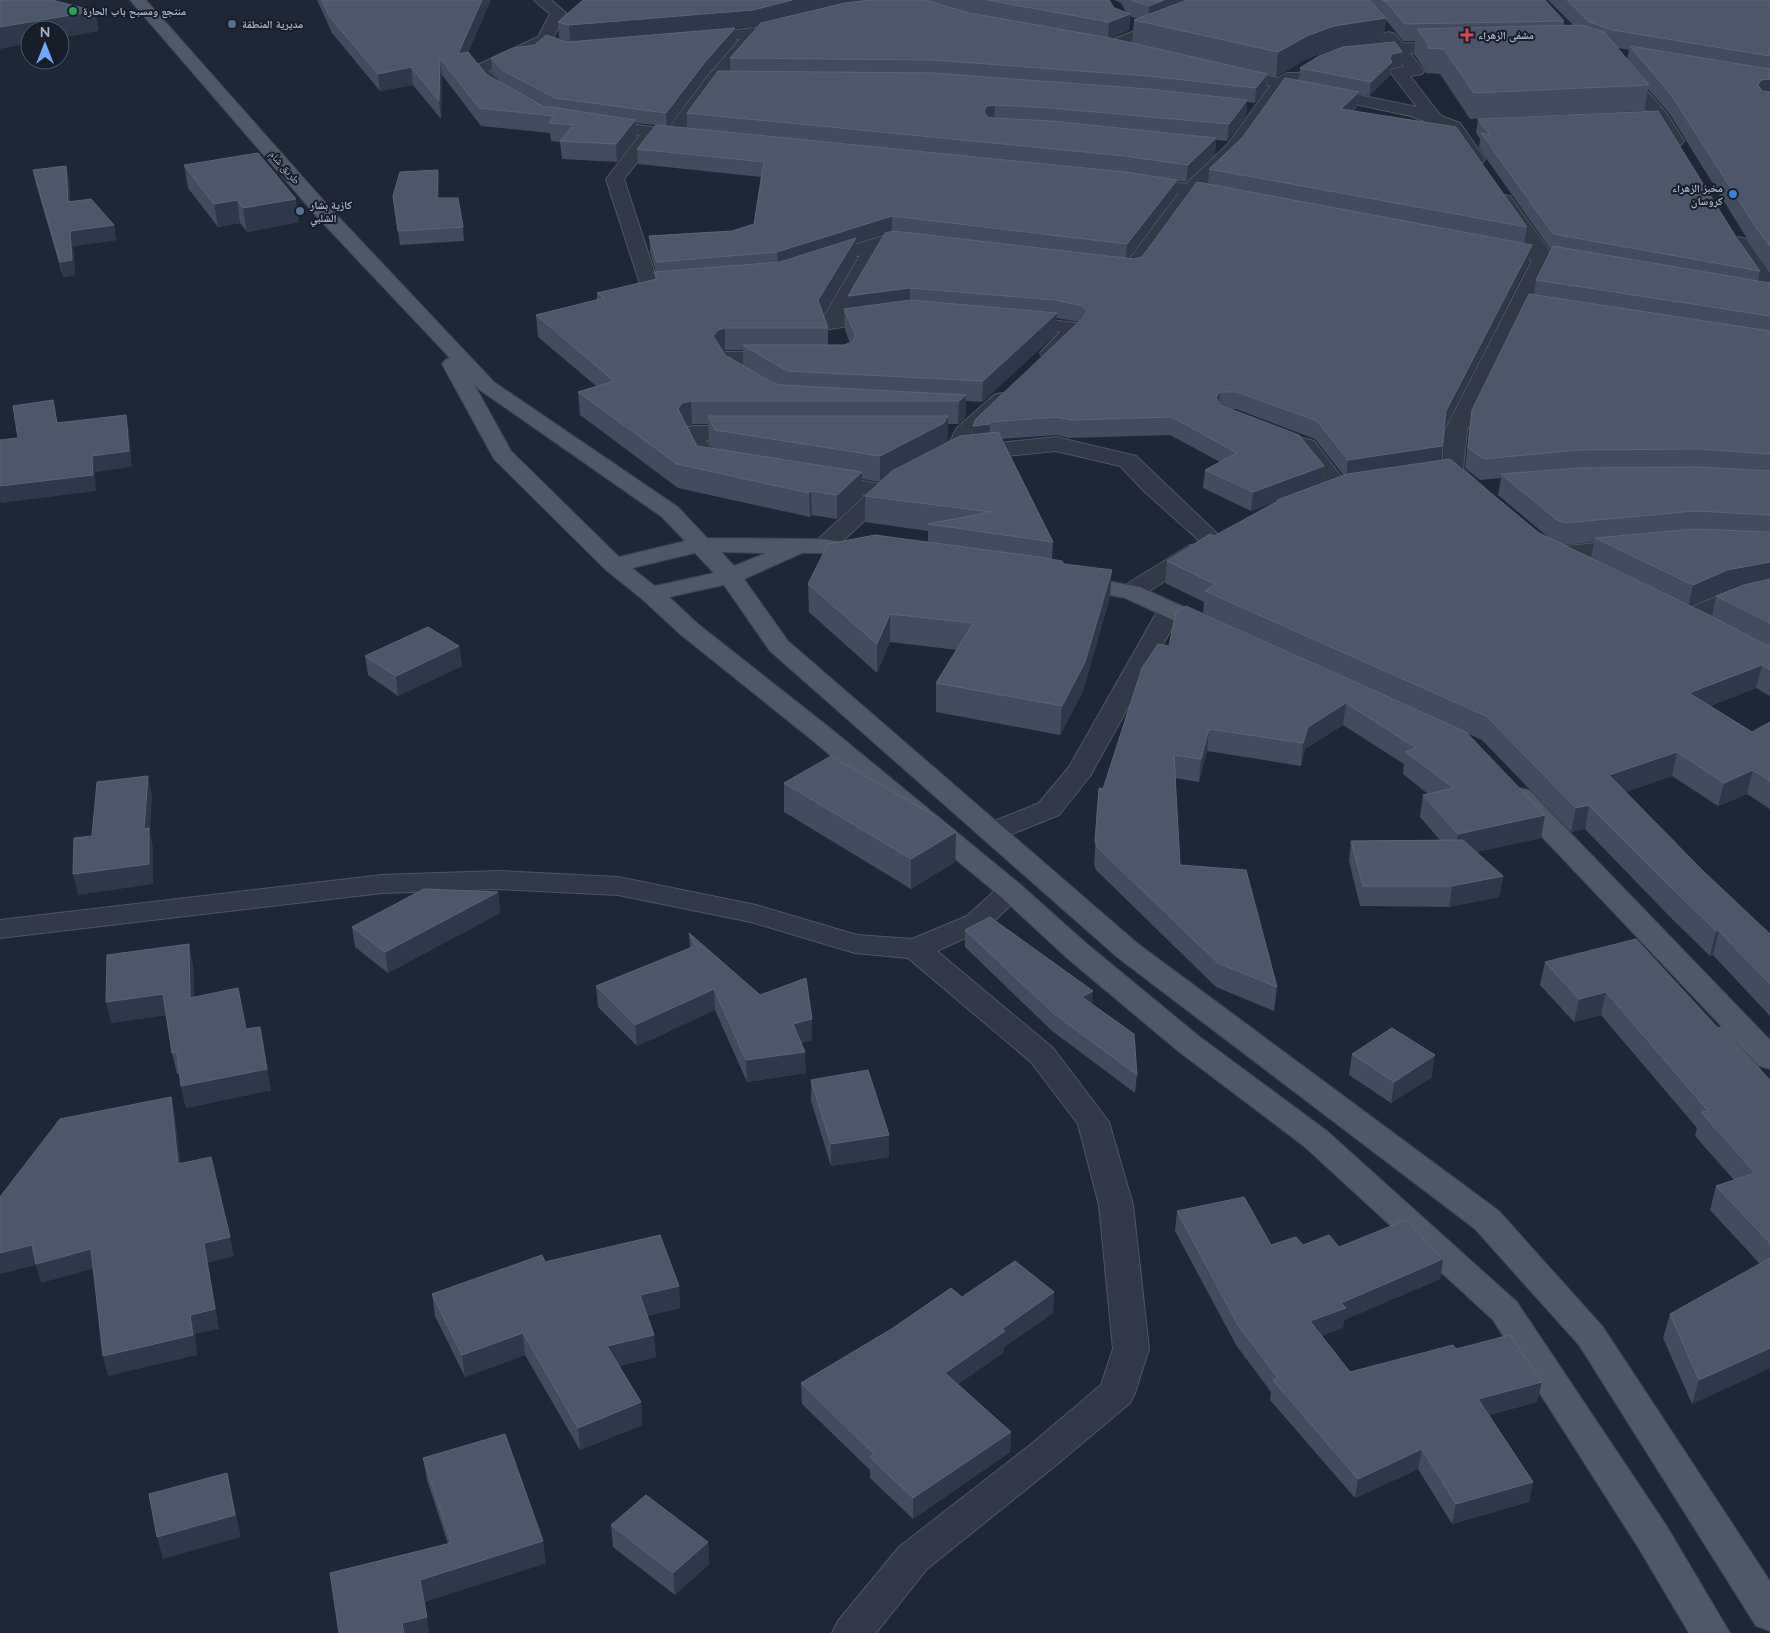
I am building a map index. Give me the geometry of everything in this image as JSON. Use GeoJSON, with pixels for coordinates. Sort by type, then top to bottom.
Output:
{"type":"FeatureCollection","features":[{"type":"Feature","properties":{"kind":"main road","name":"طريق شام"},"geometry":{"type":"LineString","coordinates":[[138,0],[325,214],[435,332]]}},
{"type":"Feature","properties":{"kind":"main road"},"geometry":{"type":"LineString","coordinates":[[435,332],[487,386],[670,512],[730,576],[779,646],[1126,950],[1487,1220],[1591,1336],[1770,1614]]}},
{"type":"Feature","properties":{"kind":"main road"},"geometry":{"type":"LineString","coordinates":[[435,332],[502,454],[614,565],[651,594],[689,629],[820,734],[1011,892],[1077,951],[1189,1044],[1316,1139],[1505,1311],[1652,1536],[1710,1633]]}},
{"type":"Feature","properties":{"kind":"main road"},"geometry":{"type":"LineString","coordinates":[[614,565],[699,545],[812,546],[892,556]]}},
{"type":"Feature","properties":{"kind":"main road"},"geometry":{"type":"LineString","coordinates":[[651,594],[730,576],[812,546]]}},
{"type":"Feature","properties":{"kind":"main road"},"geometry":{"type":"LineString","coordinates":[[1047,577],[1131,592],[1231,638]]}},
{"type":"Feature","properties":{"kind":"main road"},"geometry":{"type":"LineString","coordinates":[[1506,782],[1770,1059]]}},
{"type":"Feature","properties":{"kind":"street"},"geometry":{"type":"LineString","coordinates":[[542,0],[558,13],[544,40]]}},
{"type":"Feature","properties":{"kind":"street"},"geometry":{"type":"LineString","coordinates":[[1138,52],[1101,44],[1149,29],[1218,2],[1235,6]]}},
{"type":"Feature","properties":{"kind":"street"},"geometry":{"type":"LineString","coordinates":[[520,101],[496,88],[479,70],[544,40],[559,18],[575,12]]}},
{"type":"Feature","properties":{"kind":"street"},"geometry":{"type":"LineString","coordinates":[[686,39],[754,33],[799,21]]}},
{"type":"Feature","properties":{"kind":"street"},"geometry":{"type":"LineString","coordinates":[[1127,22],[1149,29]]}},
{"type":"Feature","properties":{"kind":"street"},"geometry":{"type":"LineString","coordinates":[[1380,24],[1416,71],[1398,72],[1435,119]]}},
{"type":"Feature","properties":{"kind":"street"},"geometry":{"type":"LineString","coordinates":[[672,135],[713,80],[754,33]]}},
{"type":"Feature","properties":{"kind":"street"},"geometry":{"type":"LineString","coordinates":[[544,40],[561,46]]}},
{"type":"Feature","properties":{"kind":"street"},"geometry":{"type":"LineString","coordinates":[[1348,54],[1397,48],[1464,46]]}},
{"type":"Feature","properties":{"kind":"street"},"geometry":{"type":"LineString","coordinates":[[1613,60],[1661,118],[1681,151]]}},
{"type":"Feature","properties":{"kind":"street"},"geometry":{"type":"LineString","coordinates":[[1213,70],[1416,112],[1454,127],[1474,126]]}},
{"type":"Feature","properties":{"kind":"street"},"geometry":{"type":"LineString","coordinates":[[1094,263],[1132,268],[1166,221],[1192,190],[1233,149],[1279,85],[1303,70]]}},
{"type":"Feature","properties":{"kind":"street"},"geometry":{"type":"LineString","coordinates":[[713,80],[732,80]]}},
{"type":"Feature","properties":{"kind":"street"},"geometry":{"type":"LineString","coordinates":[[1242,109],[1260,111]]}},
{"type":"Feature","properties":{"kind":"street"},"geometry":{"type":"LineString","coordinates":[[1641,119],[1661,118]]}},
{"type":"Feature","properties":{"kind":"street"},"geometry":{"type":"LineString","coordinates":[[580,122],[702,138]]}},
{"type":"Feature","properties":{"kind":"street"},"geometry":{"type":"LineString","coordinates":[[1454,127],[1543,256]]}},
{"type":"Feature","properties":{"kind":"street"},"geometry":{"type":"LineString","coordinates":[[652,132],[615,179],[649,286],[696,282]]}},
{"type":"Feature","properties":{"kind":"street"},"geometry":{"type":"LineString","coordinates":[[1214,147],[1233,149]]}},
{"type":"Feature","properties":{"kind":"street"},"geometry":{"type":"LineString","coordinates":[[1124,180],[1250,201]]}},
{"type":"Feature","properties":{"kind":"street"},"geometry":{"type":"LineString","coordinates":[[1728,226],[1770,287]]}},
{"type":"Feature","properties":{"kind":"street"},"geometry":{"type":"LineString","coordinates":[[806,267],[892,239],[930,243]]}},
{"type":"Feature","properties":{"kind":"street"},"geometry":{"type":"LineString","coordinates":[[877,243],[834,332],[901,314]]}},
{"type":"Feature","properties":{"kind":"street"},"geometry":{"type":"LineString","coordinates":[[1474,243],[1600,266]]}},
{"type":"Feature","properties":{"kind":"street"},"geometry":{"type":"LineString","coordinates":[[1744,251],[1770,251]]}},
{"type":"Feature","properties":{"kind":"street"},"geometry":{"type":"LineString","coordinates":[[1484,492],[1443,472],[1456,430],[1527,306],[1543,256]]}},
{"type":"Feature","properties":{"kind":"street"},"geometry":{"type":"LineString","coordinates":[[1751,292],[1770,296]]}},
{"type":"Feature","properties":{"kind":"street"},"geometry":{"type":"LineString","coordinates":[[996,320],[1054,325],[1075,329],[1039,363]]}},
{"type":"Feature","properties":{"kind":"street"},"geometry":{"type":"LineString","coordinates":[[767,391],[735,373],[726,358],[795,358]]}},
{"type":"Feature","properties":{"kind":"street"},"geometry":{"type":"LineString","coordinates":[[1017,384],[988,411],[955,433],[945,459],[1056,444],[1128,461],[1153,488],[1222,536],[1131,592]]}},
{"type":"Feature","properties":{"kind":"street"},"geometry":{"type":"LineString","coordinates":[[959,409],[988,411]]}},
{"type":"Feature","properties":{"kind":"street"},"geometry":{"type":"LineString","coordinates":[[745,469],[706,463],[692,433],[769,433]]}},
{"type":"Feature","properties":{"kind":"street"},"geometry":{"type":"LineString","coordinates":[[1280,436],[1306,446],[1339,490]]}},
{"type":"Feature","properties":{"kind":"street"},"geometry":{"type":"LineString","coordinates":[[812,546],[883,491],[910,477]]}},
{"type":"Feature","properties":{"kind":"street"},"geometry":{"type":"LineString","coordinates":[[804,478],[883,491]]}},
{"type":"Feature","properties":{"kind":"street"},"geometry":{"type":"LineString","coordinates":[[1591,571],[1547,548],[1652,545]]}},
{"type":"Feature","properties":{"kind":"street"},"geometry":{"type":"LineString","coordinates":[[1712,630],[1679,614],[1731,599],[1770,591]]}},
{"type":"Feature","properties":{"kind":"street"},"geometry":{"type":"LineString","coordinates":[[992,832],[1049,809],[1081,770],[1170,610]]}},
{"type":"Feature","properties":{"kind":"street"},"geometry":{"type":"LineString","coordinates":[[0,929],[382,884],[498,880],[618,886],[756,914],[855,944],[916,949],[977,922],[1011,892]]}},
{"type":"Feature","properties":{"kind":"street"},"geometry":{"type":"LineString","coordinates":[[852,1633],[912,1558],[1042,1456],[1117,1393],[1131,1349],[1116,1205],[1093,1122],[1042,1055],[916,949]]}},
{"type":"Feature","properties":{"kind":"building"},"geometry":{"type":"Polygon","coordinates":[[[0,0],[52,0],[95,11],[42,20],[20,20],[20,24],[0,27],[0,0]]]}},
{"type":"Feature","properties":{"kind":"building"},"geometry":{"type":"Polygon","coordinates":[[[322,0],[482,0],[458,54],[468,52],[487,75],[544,106],[635,120],[616,144],[560,141],[574,125],[549,123],[554,116],[479,108],[440,58],[439,101],[411,67],[378,74],[329,16],[322,0]]]}},
{"type":"Feature","properties":{"kind":"building"},"geometry":{"type":"Polygon","coordinates":[[[583,0],[792,0],[753,10],[569,25],[558,22],[583,0]]]}},
{"type":"Feature","properties":{"kind":"building"},"geometry":{"type":"Polygon","coordinates":[[[871,0],[925,0],[969,13],[1110,38],[1267,74],[1256,88],[1148,76],[933,60],[730,58],[761,23],[845,3],[871,0]]]}},
{"type":"Feature","properties":{"kind":"building"},"geometry":{"type":"Polygon","coordinates":[[[987,0],[1109,0],[1114,8],[1130,14],[1109,22],[987,0]]]}},
{"type":"Feature","properties":{"kind":"building"},"geometry":{"type":"Polygon","coordinates":[[[1131,0],[1164,0],[1149,6],[1131,0]]]}},
{"type":"Feature","properties":{"kind":"building"},"geometry":{"type":"Polygon","coordinates":[[[1187,0],[1369,0],[1386,18],[1334,26],[1307,36],[1278,52],[1134,20],[1187,0]]]}},
{"type":"Feature","properties":{"kind":"building"},"geometry":{"type":"Polygon","coordinates":[[[1382,0],[1545,0],[1564,21],[1405,24],[1386,2],[1382,0]]]}},
{"type":"Feature","properties":{"kind":"building"},"geometry":{"type":"Polygon","coordinates":[[[1567,0],[1770,0],[1770,56],[1613,30],[1589,22],[1567,0]]]}},
{"type":"Feature","properties":{"kind":"building"},"geometry":{"type":"Polygon","coordinates":[[[1581,25],[1604,32],[1649,85],[1474,93],[1444,49],[1428,48],[1429,45],[1417,29],[1581,25]]]}},
{"type":"Feature","properties":{"kind":"building"},"geometry":{"type":"Polygon","coordinates":[[[735,28],[705,62],[666,113],[555,98],[502,70],[491,58],[513,48],[535,45],[546,35],[568,42],[735,28]]]}},
{"type":"Feature","properties":{"kind":"building"},"geometry":{"type":"Polygon","coordinates":[[[1395,42],[1402,52],[1392,54],[1390,58],[1392,62],[1371,82],[1300,68],[1319,56],[1343,47],[1395,42]]]}},
{"type":"Feature","properties":{"kind":"building"},"geometry":{"type":"Polygon","coordinates":[[[1630,46],[1770,69],[1770,79],[1761,80],[1758,85],[1762,91],[1770,92],[1770,246],[1757,229],[1672,96],[1630,46]]]}},
{"type":"Feature","properties":{"kind":"building"},"geometry":{"type":"Polygon","coordinates":[[[718,71],[933,73],[1148,89],[1247,100],[1229,124],[1051,108],[995,105],[987,106],[984,111],[987,117],[994,118],[1051,121],[1216,138],[1188,165],[1125,156],[687,113],[718,71]]]}},
{"type":"Feature","properties":{"kind":"building"},"geometry":{"type":"Polygon","coordinates":[[[1285,78],[1359,92],[1341,109],[1456,127],[1527,227],[1209,169],[1242,138],[1285,78]]]}},
{"type":"Feature","properties":{"kind":"building"},"geometry":{"type":"Polygon","coordinates":[[[1658,111],[1736,237],[1760,271],[1553,234],[1481,133],[1490,135],[1478,119],[1658,111]]]}},
{"type":"Feature","properties":{"kind":"building"},"geometry":{"type":"Polygon","coordinates":[[[656,125],[1125,172],[1177,180],[1127,244],[892,216],[777,252],[657,262],[649,236],[732,231],[754,224],[764,162],[637,149],[656,125]]]}},
{"type":"Feature","properties":{"kind":"building"},"geometry":{"type":"Polygon","coordinates":[[[258,153],[296,199],[243,208],[237,200],[214,204],[184,165],[258,153]]]}},
{"type":"Feature","properties":{"kind":"building"},"geometry":{"type":"Polygon","coordinates":[[[66,166],[68,202],[91,199],[114,225],[70,231],[72,260],[60,262],[33,170],[66,166]]]}},
{"type":"Feature","properties":{"kind":"building"},"geometry":{"type":"Polygon","coordinates":[[[438,170],[437,198],[458,198],[463,227],[398,231],[393,196],[400,172],[438,170]]]}},
{"type":"Feature","properties":{"kind":"building"},"geometry":{"type":"Polygon","coordinates":[[[1197,182],[1532,245],[1446,411],[1442,446],[1348,460],[1317,421],[1237,392],[1220,392],[1216,397],[1220,405],[1299,435],[1324,466],[1253,492],[1205,470],[1237,453],[1172,417],[1070,420],[1057,417],[989,422],[990,424],[973,426],[976,419],[1084,317],[1087,311],[1083,306],[1055,300],[910,288],[848,296],[885,233],[893,231],[1134,259],[1142,257],[1197,182]]]}},
{"type":"Feature","properties":{"kind":"building"},"geometry":{"type":"Polygon","coordinates":[[[856,238],[818,300],[828,328],[725,328],[718,330],[713,336],[725,355],[773,383],[781,385],[966,395],[959,401],[691,401],[682,403],[678,409],[697,446],[862,472],[837,495],[811,491],[809,493],[677,464],[578,392],[614,381],[536,315],[604,298],[597,293],[657,279],[654,272],[780,262],[856,238]]]}},
{"type":"Feature","properties":{"kind":"building"},"geometry":{"type":"Polygon","coordinates":[[[1553,246],[1770,283],[1770,316],[1536,280],[1553,246]]]}},
{"type":"Feature","properties":{"kind":"building"},"geometry":{"type":"Polygon","coordinates":[[[1529,294],[1770,331],[1770,454],[1699,449],[1578,450],[1483,459],[1468,447],[1472,410],[1529,294]]]}},
{"type":"Feature","properties":{"kind":"building"},"geometry":{"type":"Polygon","coordinates":[[[910,300],[1057,313],[983,381],[787,371],[743,345],[844,345],[852,342],[856,336],[844,309],[910,300]]]}},
{"type":"Feature","properties":{"kind":"building"},"geometry":{"type":"Polygon","coordinates":[[[53,400],[57,423],[126,415],[129,451],[92,456],[93,475],[0,486],[0,440],[18,438],[13,406],[53,400]]]}},
{"type":"Feature","properties":{"kind":"building"},"geometry":{"type":"Polygon","coordinates":[[[708,416],[948,416],[944,423],[880,456],[715,430],[708,416]]]}},
{"type":"Feature","properties":{"kind":"building"},"geometry":{"type":"Polygon","coordinates":[[[998,432],[1053,542],[928,524],[991,512],[865,496],[892,471],[960,436],[998,432]]]}},
{"type":"Feature","properties":{"kind":"building"},"geometry":{"type":"Polygon","coordinates":[[[1450,459],[1539,533],[1770,646],[1770,670],[1762,665],[1689,693],[1752,732],[1770,722],[1770,781],[1753,770],[1724,783],[1677,752],[1609,775],[1703,871],[1770,934],[1770,984],[1719,931],[1716,931],[1589,805],[1576,808],[1486,716],[1205,591],[1215,584],[1167,561],[1210,534],[1214,536],[1277,500],[1347,474],[1450,459]]]}},
{"type":"Feature","properties":{"kind":"building"},"geometry":{"type":"Polygon","coordinates":[[[1699,467],[1770,471],[1770,515],[1695,511],[1564,523],[1557,520],[1501,474],[1578,468],[1699,467]]]}},
{"type":"Feature","properties":{"kind":"building"},"geometry":{"type":"Polygon","coordinates":[[[1695,529],[1770,532],[1770,562],[1727,570],[1693,585],[1595,538],[1695,529]]]}},
{"type":"Feature","properties":{"kind":"building"},"geometry":{"type":"Polygon","coordinates":[[[875,535],[1039,557],[1062,561],[1064,564],[1112,570],[1085,662],[1062,706],[936,683],[973,623],[890,614],[877,644],[808,584],[828,544],[875,535]]]}},
{"type":"Feature","properties":{"kind":"building"},"geometry":{"type":"Polygon","coordinates":[[[1770,579],[1770,623],[1716,596],[1744,585],[1770,579]]]}},
{"type":"Feature","properties":{"kind":"building"},"geometry":{"type":"Polygon","coordinates":[[[1186,606],[1466,732],[1545,815],[1458,834],[1423,795],[1454,788],[1406,752],[1416,748],[1346,703],[1308,727],[1303,743],[1209,729],[1201,759],[1174,755],[1180,865],[1246,870],[1277,987],[1218,963],[1097,847],[1095,841],[1099,788],[1103,789],[1142,668],[1158,644],[1169,646],[1176,612],[1186,606]]]}},
{"type":"Feature","properties":{"kind":"building"},"geometry":{"type":"Polygon","coordinates":[[[428,627],[459,646],[396,676],[365,656],[428,627]]]}},
{"type":"Feature","properties":{"kind":"building"},"geometry":{"type":"Polygon","coordinates":[[[831,756],[940,819],[956,832],[911,859],[784,783],[831,756]]]}},
{"type":"Feature","properties":{"kind":"building"},"geometry":{"type":"Polygon","coordinates":[[[148,776],[144,829],[149,828],[149,864],[73,874],[74,838],[92,836],[97,782],[148,776]]]}},
{"type":"Feature","properties":{"kind":"building"},"geometry":{"type":"Polygon","coordinates":[[[1463,840],[1503,876],[1452,886],[1363,886],[1351,841],[1463,840]]]}},
{"type":"Feature","properties":{"kind":"building"},"geometry":{"type":"Polygon","coordinates":[[[424,889],[498,892],[385,952],[352,927],[424,889]]]}},
{"type":"Feature","properties":{"kind":"building"},"geometry":{"type":"Polygon","coordinates":[[[990,917],[1093,991],[1082,997],[1134,1034],[1137,1075],[1053,1013],[965,930],[990,917]]]}},
{"type":"Feature","properties":{"kind":"building"},"geometry":{"type":"Polygon","coordinates":[[[689,933],[760,995],[806,978],[812,1019],[793,1024],[805,1052],[746,1060],[714,989],[635,1025],[596,986],[695,946],[689,933]]]}},
{"type":"Feature","properties":{"kind":"building"},"geometry":{"type":"Polygon","coordinates":[[[1636,939],[1718,1028],[1721,1027],[1770,1080],[1770,1243],[1716,1186],[1755,1173],[1701,1112],[1708,1111],[1606,992],[1579,999],[1545,962],[1636,939]]]}},
{"type":"Feature","properties":{"kind":"building"},"geometry":{"type":"Polygon","coordinates":[[[189,944],[190,998],[238,988],[246,1029],[260,1027],[267,1069],[181,1086],[177,1052],[172,1053],[163,994],[106,1002],[107,955],[189,944]]]}},
{"type":"Feature","properties":{"kind":"building"},"geometry":{"type":"Polygon","coordinates":[[[1392,1028],[1435,1055],[1394,1082],[1352,1054],[1392,1028]]]}},
{"type":"Feature","properties":{"kind":"building"},"geometry":{"type":"Polygon","coordinates":[[[868,1070],[889,1135],[831,1144],[811,1080],[868,1070]]]}},
{"type":"Feature","properties":{"kind":"building"},"geometry":{"type":"Polygon","coordinates":[[[171,1097],[178,1164],[211,1157],[230,1237],[204,1243],[215,1309],[190,1315],[193,1335],[103,1356],[91,1249],[36,1264],[32,1245],[0,1253],[0,1197],[60,1119],[171,1097]]]}},
{"type":"Feature","properties":{"kind":"building"},"geometry":{"type":"Polygon","coordinates":[[[1244,1197],[1271,1245],[1296,1237],[1303,1245],[1329,1235],[1339,1247],[1406,1220],[1443,1259],[1341,1303],[1346,1308],[1310,1321],[1350,1372],[1453,1345],[1456,1349],[1510,1335],[1542,1382],[1478,1399],[1533,1482],[1456,1504],[1422,1449],[1358,1479],[1273,1380],[1278,1378],[1238,1325],[1177,1211],[1244,1197]]]}},
{"type":"Feature","properties":{"kind":"building"},"geometry":{"type":"Polygon","coordinates":[[[660,1235],[679,1286],[640,1295],[654,1335],[607,1346],[641,1402],[578,1428],[523,1333],[462,1355],[432,1294],[542,1255],[545,1262],[660,1235]]]}},
{"type":"Feature","properties":{"kind":"building"},"geometry":{"type":"Polygon","coordinates":[[[1770,1258],[1770,1348],[1699,1380],[1670,1314],[1770,1258]]]}},
{"type":"Feature","properties":{"kind":"building"},"geometry":{"type":"Polygon","coordinates":[[[1015,1261],[1054,1292],[1002,1329],[1005,1331],[945,1373],[1011,1432],[913,1498],[870,1457],[874,1454],[801,1383],[893,1328],[951,1288],[962,1297],[1015,1261]]]}},
{"type":"Feature","properties":{"kind":"building"},"geometry":{"type":"Polygon","coordinates":[[[505,1434],[543,1541],[420,1580],[427,1617],[402,1623],[404,1633],[339,1633],[330,1573],[451,1543],[423,1458],[505,1434]]]}},
{"type":"Feature","properties":{"kind":"building"},"geometry":{"type":"Polygon","coordinates":[[[227,1473],[235,1515],[157,1537],[149,1494],[227,1473]]]}},
{"type":"Feature","properties":{"kind":"building"},"geometry":{"type":"Polygon","coordinates":[[[646,1495],[708,1542],[673,1573],[611,1525],[646,1495]]]}},
{"type":"Feature","properties":{"kind":"place","name":"منتجع ومسبح باب الحارة"},"geometry":{"type":"Point","coordinates":[73,11]}},
{"type":"Feature","properties":{"kind":"place","name":"مديرية المنطقة"},"geometry":{"type":"Point","coordinates":[232,24]}},
{"type":"Feature","properties":{"kind":"place","name":"مشفى الزهراء"},"geometry":{"type":"Point","coordinates":[1467,35]}},
{"type":"Feature","properties":{"kind":"place","name":"مخبز الزهراء كروسان"},"geometry":{"type":"Point","coordinates":[1733,194]}},
{"type":"Feature","properties":{"kind":"place","name":"كازية بشار الشلبي"},"geometry":{"type":"Point","coordinates":[300,211]}}]}
